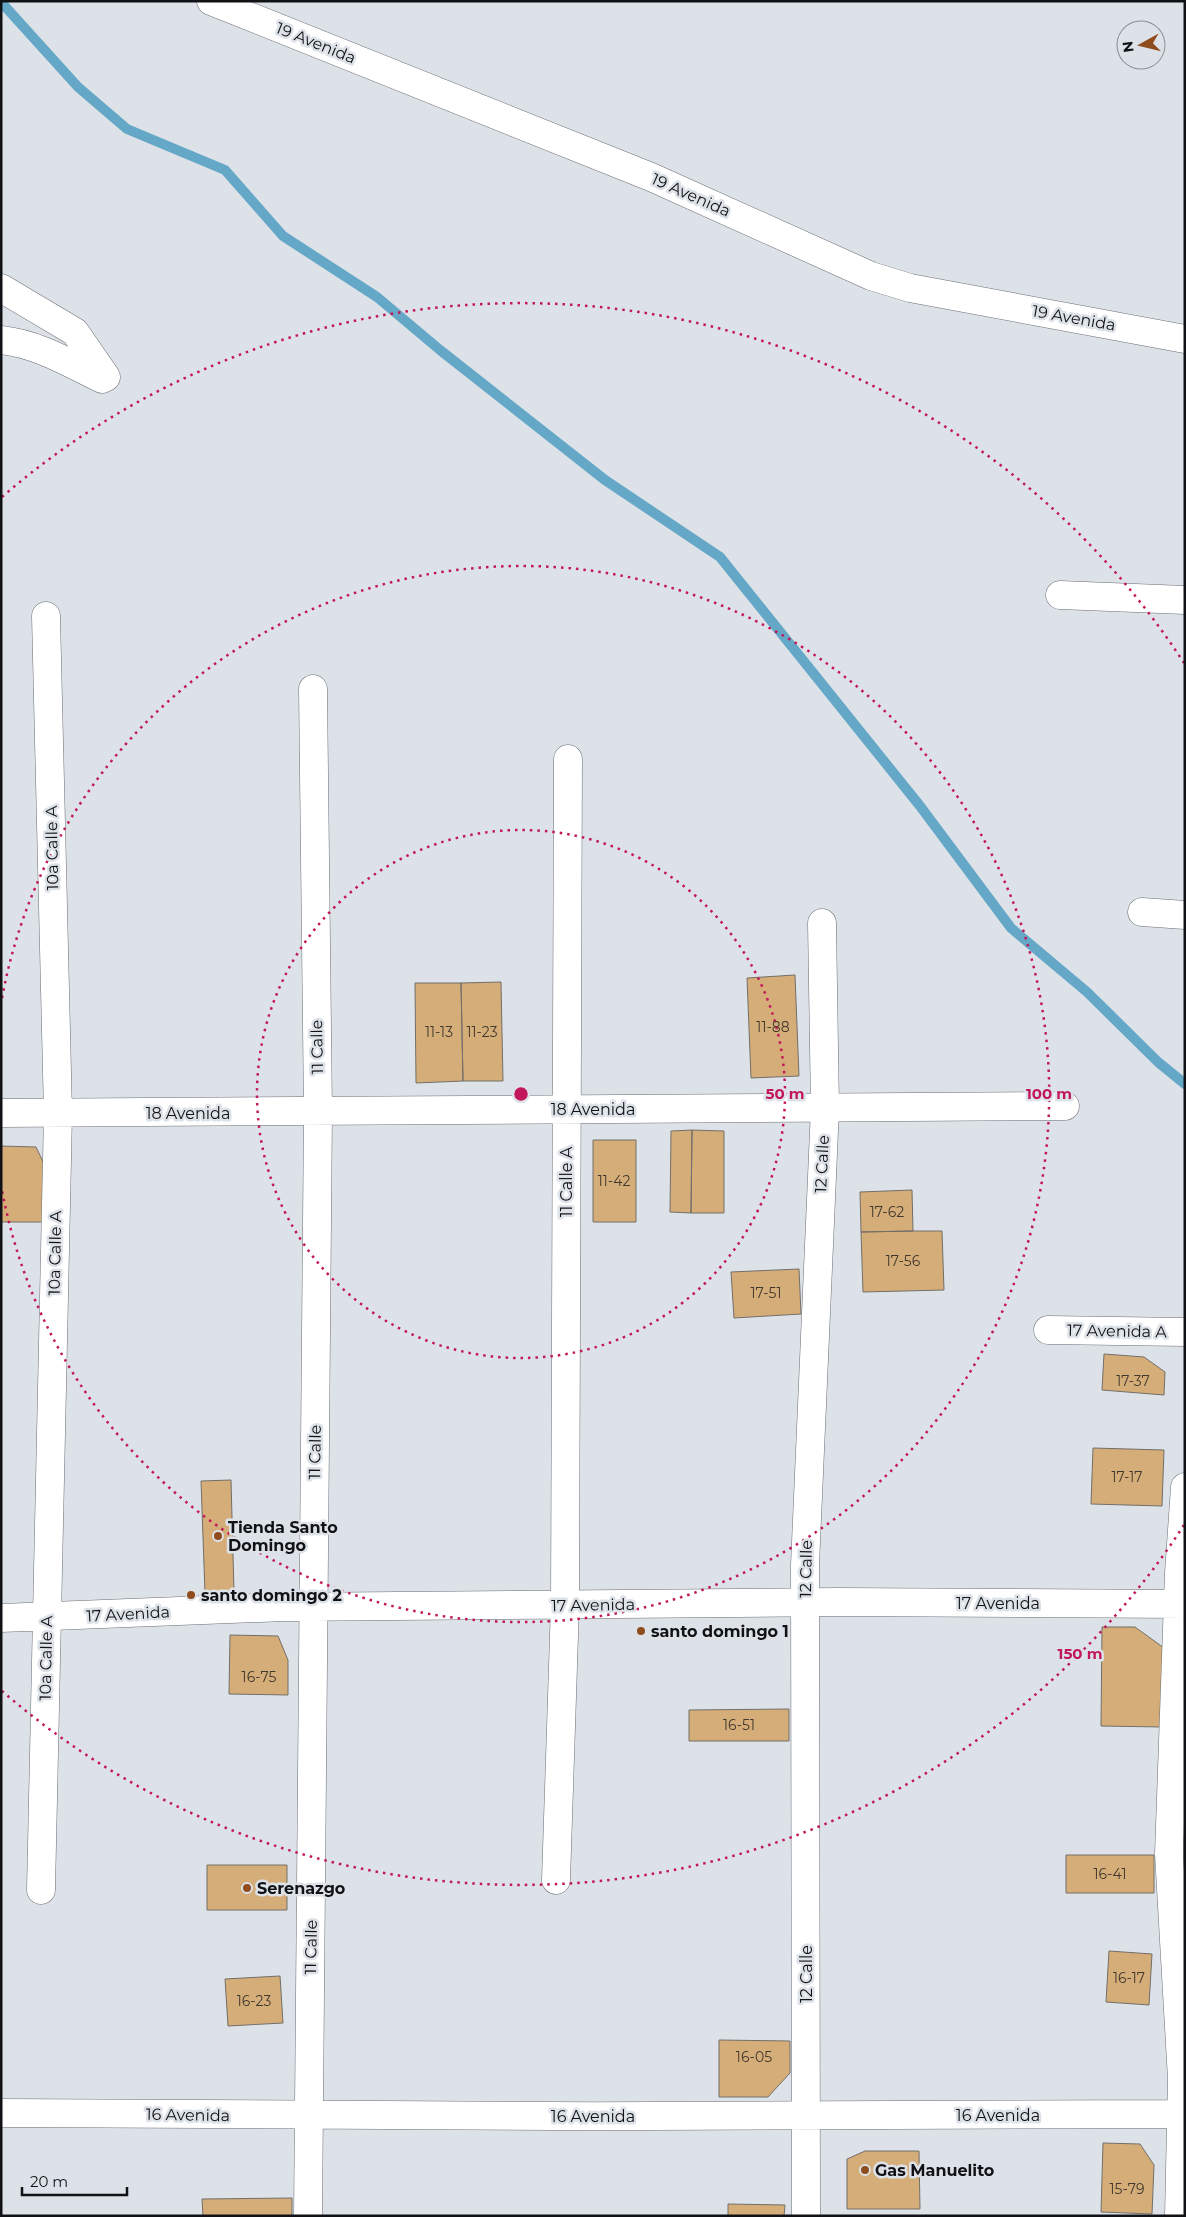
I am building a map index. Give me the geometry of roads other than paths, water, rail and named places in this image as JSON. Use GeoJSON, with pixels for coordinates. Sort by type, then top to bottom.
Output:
{"type":"FeatureCollection","features":[{"type":"Feature","properties":{"kind":"street","name":"19 Avenida"},"geometry":{"type":"LineString","coordinates":[[211,1],[651,177],[871,276],[910,288],[1185,339]]}},
{"type":"Feature","properties":{"kind":"street"},"geometry":{"type":"LineString","coordinates":[[1,288],[74,332],[106,377],[102,379],[48,352],[20,342],[1,340]]}},
{"type":"Feature","properties":{"kind":"street"},"geometry":{"type":"LineString","coordinates":[[1060,596],[1185,600]]}},
{"type":"Feature","properties":{"kind":"street","name":"10a Calle A"},"geometry":{"type":"LineString","coordinates":[[40,1890],[58,1114],[46,616]]}},
{"type":"Feature","properties":{"kind":"street","name":"11 Calle"},"geometry":{"type":"LineString","coordinates":[[308,2216],[318,1112],[313,689]]}},
{"type":"Feature","properties":{"kind":"street","name":"11 Calle A"},"geometry":{"type":"LineString","coordinates":[[556,1880],[565,1605],[568,759]]}},
{"type":"Feature","properties":{"kind":"street"},"geometry":{"type":"LineString","coordinates":[[1142,912],[1185,915]]}},
{"type":"Feature","properties":{"kind":"street","name":"12 Calle"},"geometry":{"type":"LineString","coordinates":[[806,2216],[805,1555],[825,1108],[822,923]]}},
{"type":"Feature","properties":{"kind":"street","name":"18 Avenida"},"geometry":{"type":"LineString","coordinates":[[1,1114],[1065,1106]]}},
{"type":"Feature","properties":{"kind":"street","name":"17 Avenida A"},"geometry":{"type":"LineString","coordinates":[[1048,1330],[1185,1332]]}},
{"type":"Feature","properties":{"kind":"street"},"geometry":{"type":"LineString","coordinates":[[1179,2216],[1183,2114],[1177,1854],[1185,1487]]}},
{"type":"Feature","properties":{"kind":"street","name":"17 Avenida"},"geometry":{"type":"LineString","coordinates":[[1,1618],[314,1607],[805,1603],[1181,1604]]}},
{"type":"Feature","properties":{"kind":"street","name":"16 Avenida"},"geometry":{"type":"LineString","coordinates":[[1,2113],[806,2117],[1183,2114]]}},
{"type":"Feature","properties":{"kind":"waterway"},"geometry":{"type":"LineString","coordinates":[[1,2],[78,87],[127,129],[225,170],[283,236],[377,297],[440,350],[605,480],[720,557],[920,806],[1011,928],[1087,992],[1158,1062],[1185,1084]]}},
{"type":"Feature","properties":{"kind":"place","name":"Tienda Santo Domingo"},"geometry":{"type":"Point","coordinates":[218,1536]}},
{"type":"Feature","properties":{"kind":"place","name":"santo domingo 2"},"geometry":{"type":"Point","coordinates":[191,1595]}},
{"type":"Feature","properties":{"kind":"place","name":"santo domingo 1"},"geometry":{"type":"Point","coordinates":[641,1631]}},
{"type":"Feature","properties":{"kind":"place","name":"Serenazgo"},"geometry":{"type":"Point","coordinates":[247,1888]}},
{"type":"Feature","properties":{"kind":"place","name":"Gas Manuelito"},"geometry":{"type":"Point","coordinates":[865,2170]}}]}
